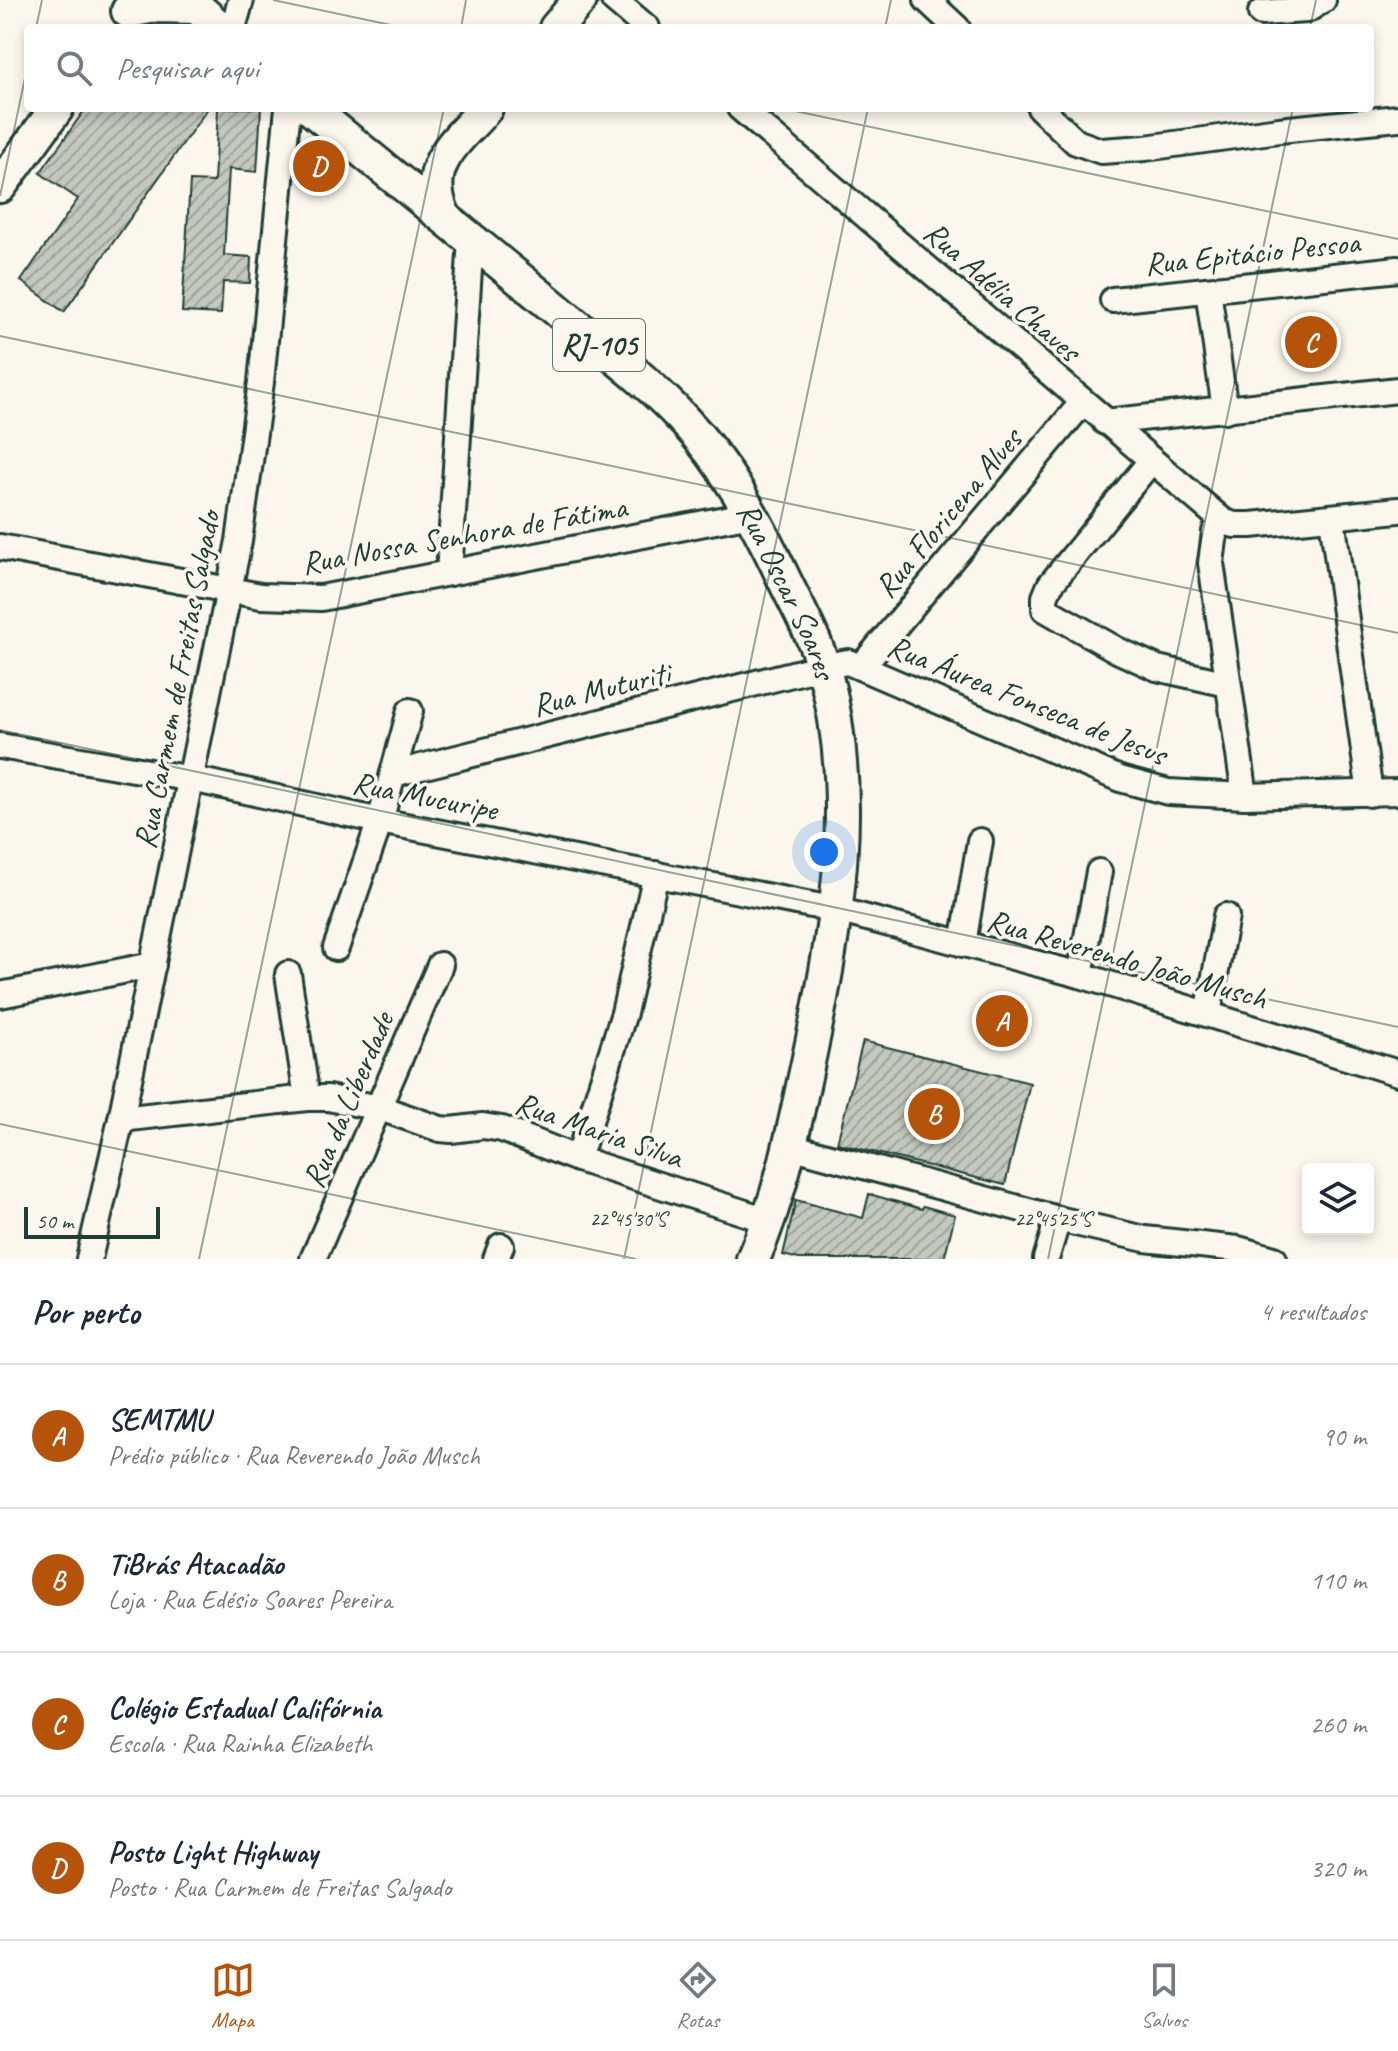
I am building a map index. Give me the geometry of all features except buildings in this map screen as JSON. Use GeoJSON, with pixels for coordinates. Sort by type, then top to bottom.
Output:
{"type":"FeatureCollection","features":[{"type":"Feature","properties":{"kind":"main road"},"geometry":{"type":"LineString","coordinates":[[559,24],[580,0]]}},
{"type":"Feature","properties":{"kind":"main road"},"geometry":{"type":"LineString","coordinates":[[126,13],[155,6],[202,12]]}},
{"type":"Feature","properties":{"kind":"main road"},"geometry":{"type":"LineString","coordinates":[[0,186],[54,112]]}},
{"type":"Feature","properties":{"kind":"main road","name":"Rua Oscar Soares"},"geometry":{"type":"LineString","coordinates":[[315,112],[649,386],[681,417],[711,451],[751,514],[824,666],[840,752],[842,844],[837,910],[790,1146],[770,1221],[753,1259]]}},
{"type":"Feature","properties":{"kind":"main road"},"geometry":{"type":"LineString","coordinates":[[387,171],[409,171],[440,162],[483,112]]}},
{"type":"Feature","properties":{"kind":"main road"},"geometry":{"type":"LineString","coordinates":[[440,162],[437,192],[444,216]]}},
{"type":"Feature","properties":{"kind":"street"},"geometry":{"type":"LineString","coordinates":[[614,0],[642,24]]}},
{"type":"Feature","properties":{"kind":"street"},"geometry":{"type":"LineString","coordinates":[[1261,13],[1307,10],[1323,0]]}},
{"type":"Feature","properties":{"kind":"street"},"geometry":{"type":"LineString","coordinates":[[234,24],[239,1]]}},
{"type":"Feature","properties":{"kind":"street"},"geometry":{"type":"LineString","coordinates":[[930,1],[953,24]]}},
{"type":"Feature","properties":{"kind":"street","name":"Rua Carmem de Freitas Salgado"},"geometry":{"type":"LineString","coordinates":[[89,1259],[230,591],[261,382],[288,112]]}},
{"type":"Feature","properties":{"kind":"street","name":"Rua Adélia Chaves"},"geometry":{"type":"LineString","coordinates":[[745,112],[1223,521]]}},
{"type":"Feature","properties":{"kind":"street"},"geometry":{"type":"LineString","coordinates":[[1044,112],[1076,142],[1101,151],[1398,118]]}},
{"type":"Feature","properties":{"kind":"street"},"geometry":{"type":"LineString","coordinates":[[449,573],[471,239]]}},
{"type":"Feature","properties":{"kind":"street","name":"Rua Epitácio Pessoa"},"geometry":{"type":"LineString","coordinates":[[1113,300],[1398,269]]}},
{"type":"Feature","properties":{"kind":"street"},"geometry":{"type":"LineString","coordinates":[[1208,290],[1225,410]]}},
{"type":"Feature","properties":{"kind":"street"},"geometry":{"type":"LineString","coordinates":[[1105,422],[1398,390]]}},
{"type":"Feature","properties":{"kind":"street","name":"Rua Floricena Alves"},"geometry":{"type":"LineString","coordinates":[[862,666],[1083,402]]}},
{"type":"Feature","properties":{"kind":"street"},"geometry":{"type":"LineString","coordinates":[[1151,461],[1050,585],[1045,597],[1045,609],[1117,650],[1157,668],[1228,684]]}},
{"type":"Feature","properties":{"kind":"street"},"geometry":{"type":"LineString","coordinates":[[1245,796],[1211,563],[1215,532],[1223,521],[1234,525],[1251,525],[1398,510]]}},
{"type":"Feature","properties":{"kind":"street","name":"Rua Nossa Senhora de Fátima"},"geometry":{"type":"LineString","coordinates":[[0,547],[230,591],[287,599],[321,598],[751,514]]}},
{"type":"Feature","properties":{"kind":"street"},"geometry":{"type":"LineString","coordinates":[[1332,518],[1370,794]]}},
{"type":"Feature","properties":{"kind":"street","name":"Rua Áurea Fonseca de Jesus"},"geometry":{"type":"LineString","coordinates":[[824,666],[848,662],[862,666],[1120,779],[1168,792],[1245,796],[1398,792]]}},
{"type":"Feature","properties":{"kind":"street","name":"Rua Muturiti"},"geometry":{"type":"LineString","coordinates":[[393,774],[824,666]]}},
{"type":"Feature","properties":{"kind":"street"},"geometry":{"type":"LineString","coordinates":[[336,948],[380,821],[410,711]]}},
{"type":"Feature","properties":{"kind":"street","name":"Rua Mucuripe"},"geometry":{"type":"LineString","coordinates":[[0,746],[192,779],[380,821],[837,910]]}},
{"type":"Feature","properties":{"kind":"street"},"geometry":{"type":"LineString","coordinates":[[963,944],[980,841]]}},
{"type":"Feature","properties":{"kind":"street"},"geometry":{"type":"LineString","coordinates":[[1080,975],[1099,872]]}},
{"type":"Feature","properties":{"kind":"street"},"geometry":{"type":"LineString","coordinates":[[578,1159],[624,1013],[656,874]]}},
{"type":"Feature","properties":{"kind":"street","name":"Rua Reverendo João Musch"},"geometry":{"type":"LineString","coordinates":[[837,910],[1080,975],[1398,1073]]}},
{"type":"Feature","properties":{"kind":"street"},"geometry":{"type":"LineString","coordinates":[[1208,1014],[1226,916]]}},
{"type":"Feature","properties":{"kind":"street"},"geometry":{"type":"LineString","coordinates":[[0,997],[153,965]]}},
{"type":"Feature","properties":{"kind":"street","name":"Rua da Liberdade"},"geometry":{"type":"LineString","coordinates":[[313,1259],[440,965]]}},
{"type":"Feature","properties":{"kind":"street"},"geometry":{"type":"LineString","coordinates":[[288,974],[307,1098]]}},
{"type":"Feature","properties":{"kind":"street","name":"Rua Maria Silva"},"geometry":{"type":"LineString","coordinates":[[121,1119],[328,1098],[380,1108],[440,1129],[493,1126],[578,1159],[770,1221]]}},
{"type":"Feature","properties":{"kind":"street"},"geometry":{"type":"LineString","coordinates":[[790,1146],[1058,1219],[1174,1244],[1274,1259]]}},
{"type":"Feature","properties":{"kind":"street"},"geometry":{"type":"LineString","coordinates":[[1046,1259],[1058,1219]]}},
{"type":"Feature","properties":{"kind":"place","name":"Posto Light Highway"},"geometry":{"type":"Point","coordinates":[319,166]}},
{"type":"Feature","properties":{"kind":"place","name":"Colégio Estadual Califórnia"},"geometry":{"type":"Point","coordinates":[1311,342]}},
{"type":"Feature","properties":{"kind":"place","name":"SEMTMU"},"geometry":{"type":"Point","coordinates":[1002,1021]}},
{"type":"Feature","properties":{"kind":"place","name":"TiBrás Atacadão"},"geometry":{"type":"Point","coordinates":[934,1114]}}]}
